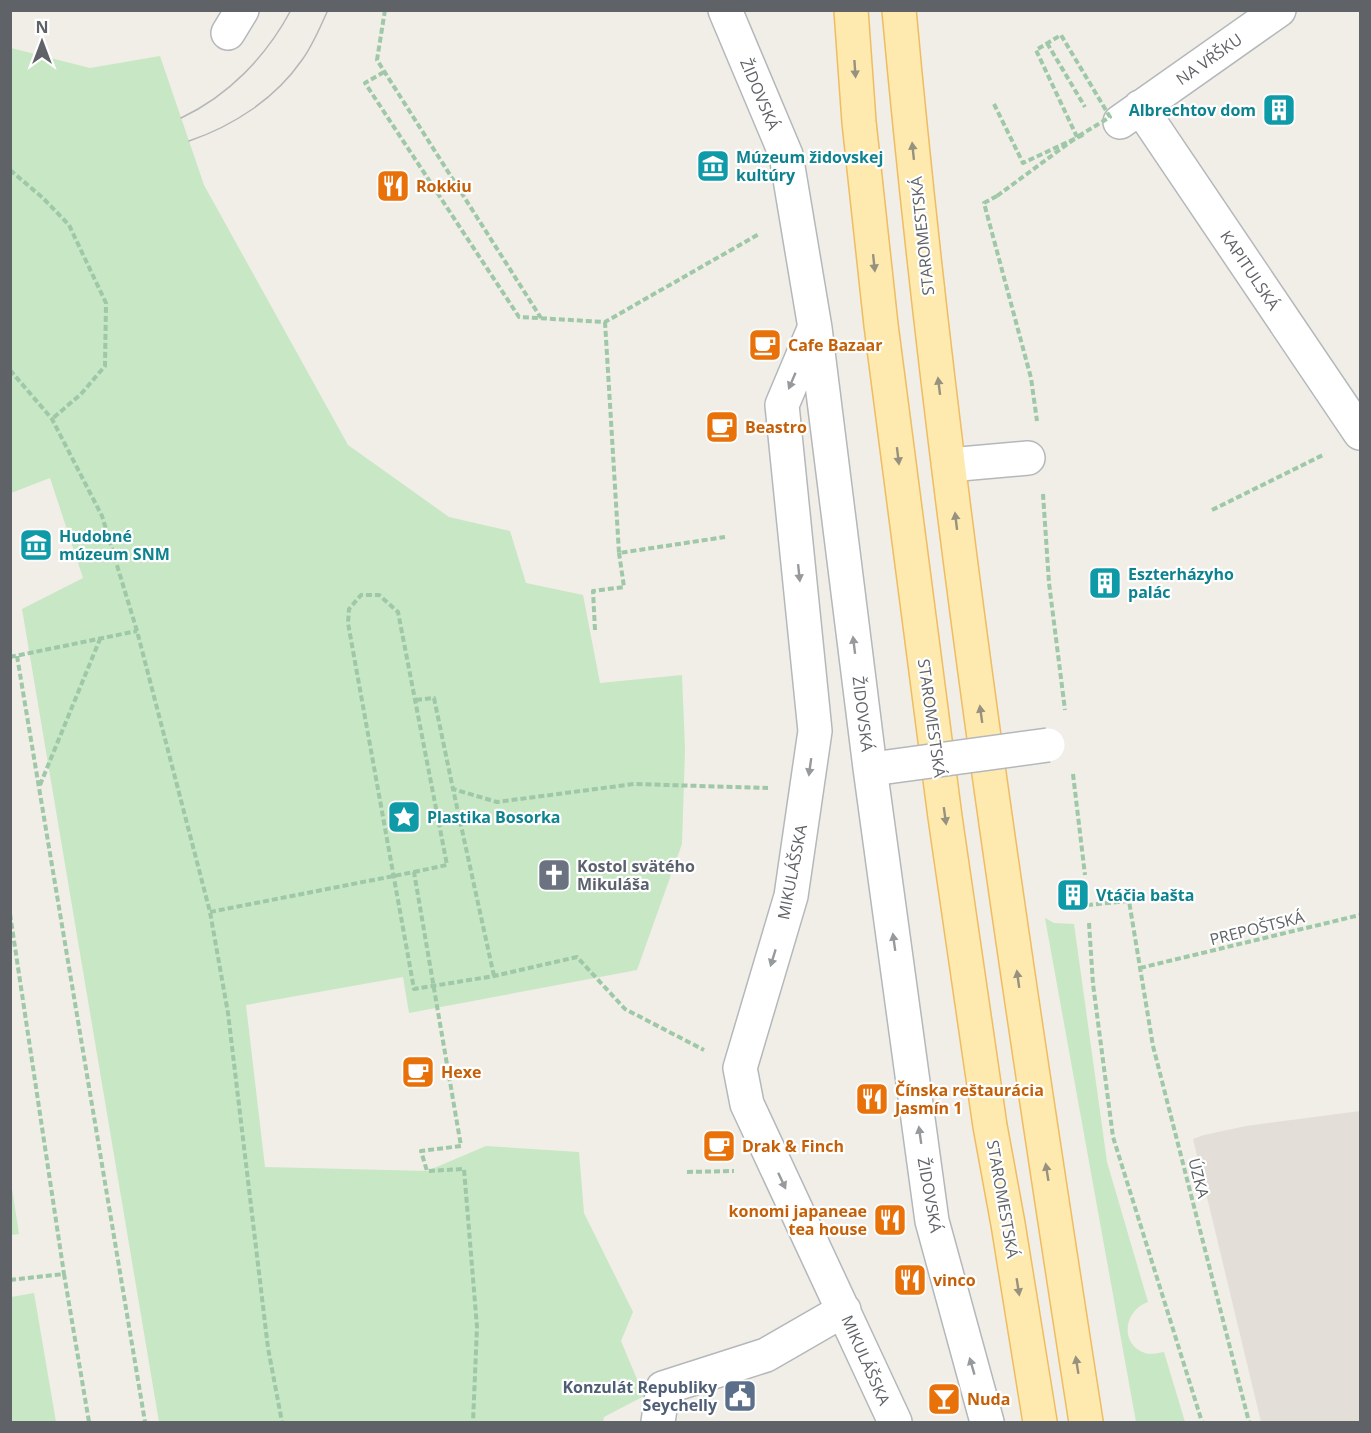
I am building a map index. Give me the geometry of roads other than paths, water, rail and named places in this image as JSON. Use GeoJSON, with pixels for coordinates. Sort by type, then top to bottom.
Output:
{"type":"FeatureCollection","features":[{"type":"Feature","properties":{"kind":"main road","name":"STAROMESTSKÁ"},"geometry":{"type":"LineString","coordinates":[[851,10],[859,122],[881,325],[945,818],[990,1126],[1040,1422]]}},
{"type":"Feature","properties":{"kind":"main road","name":"STAROMESTSKÁ"},"geometry":{"type":"LineString","coordinates":[[899,10],[929,298],[994,814],[1086,1422]]}},
{"type":"Feature","properties":{"kind":"street","name":"ŽIDOVSKÁ"},"geometry":{"type":"LineString","coordinates":[[725,10],[786,155],[815,327],[878,767],[932,1221],[987,1422]]}},
{"type":"Feature","properties":{"kind":"street","name":"NA VŔŠKU"},"geometry":{"type":"LineString","coordinates":[[1109,119],[1279,10]]}},
{"type":"Feature","properties":{"kind":"street","name":"KAPITULSKÁ"},"geometry":{"type":"LineString","coordinates":[[1109,119],[1360,433]]}},
{"type":"Feature","properties":{"kind":"street","name":"MIKULÁŠSKA"},"geometry":{"type":"LineString","coordinates":[[815,327],[782,405],[815,731],[791,896],[740,1068],[747,1104],[895,1422]]}},
{"type":"Feature","properties":{"kind":"street"},"geometry":{"type":"LineString","coordinates":[[949,465],[1028,458]]}},
{"type":"Feature","properties":{"kind":"street"},"geometry":{"type":"LineString","coordinates":[[878,767],[1062,743]]}},
{"type":"Feature","properties":{"kind":"street"},"geometry":{"type":"LineString","coordinates":[[658,1422],[663,1388],[766,1355],[844,1310]]}},
{"type":"Feature","properties":{"kind":"tram line"},"geometry":{"type":"LineString","coordinates":[[181,118],[230,87],[270,44],[291,10]]}},
{"type":"Feature","properties":{"kind":"tram line"},"geometry":{"type":"LineString","coordinates":[[189,141],[237,119],[252,110],[279,87],[306,54],[328,10]]}},
{"type":"Feature","properties":{"kind":"place","name":"Albrechtov dom"},"geometry":{"type":"Point","coordinates":[1279,110]}},
{"type":"Feature","properties":{"kind":"place","name":"Múzeum židovskej kultúry"},"geometry":{"type":"Point","coordinates":[713,166]}},
{"type":"Feature","properties":{"kind":"place","name":"Rokkiu"},"geometry":{"type":"Point","coordinates":[393,186]}},
{"type":"Feature","properties":{"kind":"place","name":"Cafe Bazaar"},"geometry":{"type":"Point","coordinates":[765,345]}},
{"type":"Feature","properties":{"kind":"place","name":"Beastro"},"geometry":{"type":"Point","coordinates":[722,427]}},
{"type":"Feature","properties":{"kind":"place","name":"Hudobné múzeum SNM"},"geometry":{"type":"Point","coordinates":[36,545]}},
{"type":"Feature","properties":{"kind":"place","name":"Eszterházyho palác"},"geometry":{"type":"Point","coordinates":[1105,583]}},
{"type":"Feature","properties":{"kind":"place","name":"Plastika Bosorka"},"geometry":{"type":"Point","coordinates":[404,817]}},
{"type":"Feature","properties":{"kind":"place","name":"Kostol svätého Mikuláša"},"geometry":{"type":"Point","coordinates":[554,875]}},
{"type":"Feature","properties":{"kind":"place","name":"Vtáčia bašta"},"geometry":{"type":"Point","coordinates":[1073,895]}},
{"type":"Feature","properties":{"kind":"place","name":"Hexe"},"geometry":{"type":"Point","coordinates":[418,1072]}},
{"type":"Feature","properties":{"kind":"place","name":"Čínska reštaurácia Jasmín 1"},"geometry":{"type":"Point","coordinates":[872,1099]}},
{"type":"Feature","properties":{"kind":"place","name":"Drak & Finch"},"geometry":{"type":"Point","coordinates":[719,1146]}},
{"type":"Feature","properties":{"kind":"place","name":"konomi japaneae tea house"},"geometry":{"type":"Point","coordinates":[890,1220]}},
{"type":"Feature","properties":{"kind":"place","name":"vinco"},"geometry":{"type":"Point","coordinates":[910,1280]}},
{"type":"Feature","properties":{"kind":"place","name":"Konzulát Republiky Seychelly"},"geometry":{"type":"Point","coordinates":[740,1396]}},
{"type":"Feature","properties":{"kind":"place","name":"Nuda"},"geometry":{"type":"Point","coordinates":[944,1399]}}]}
